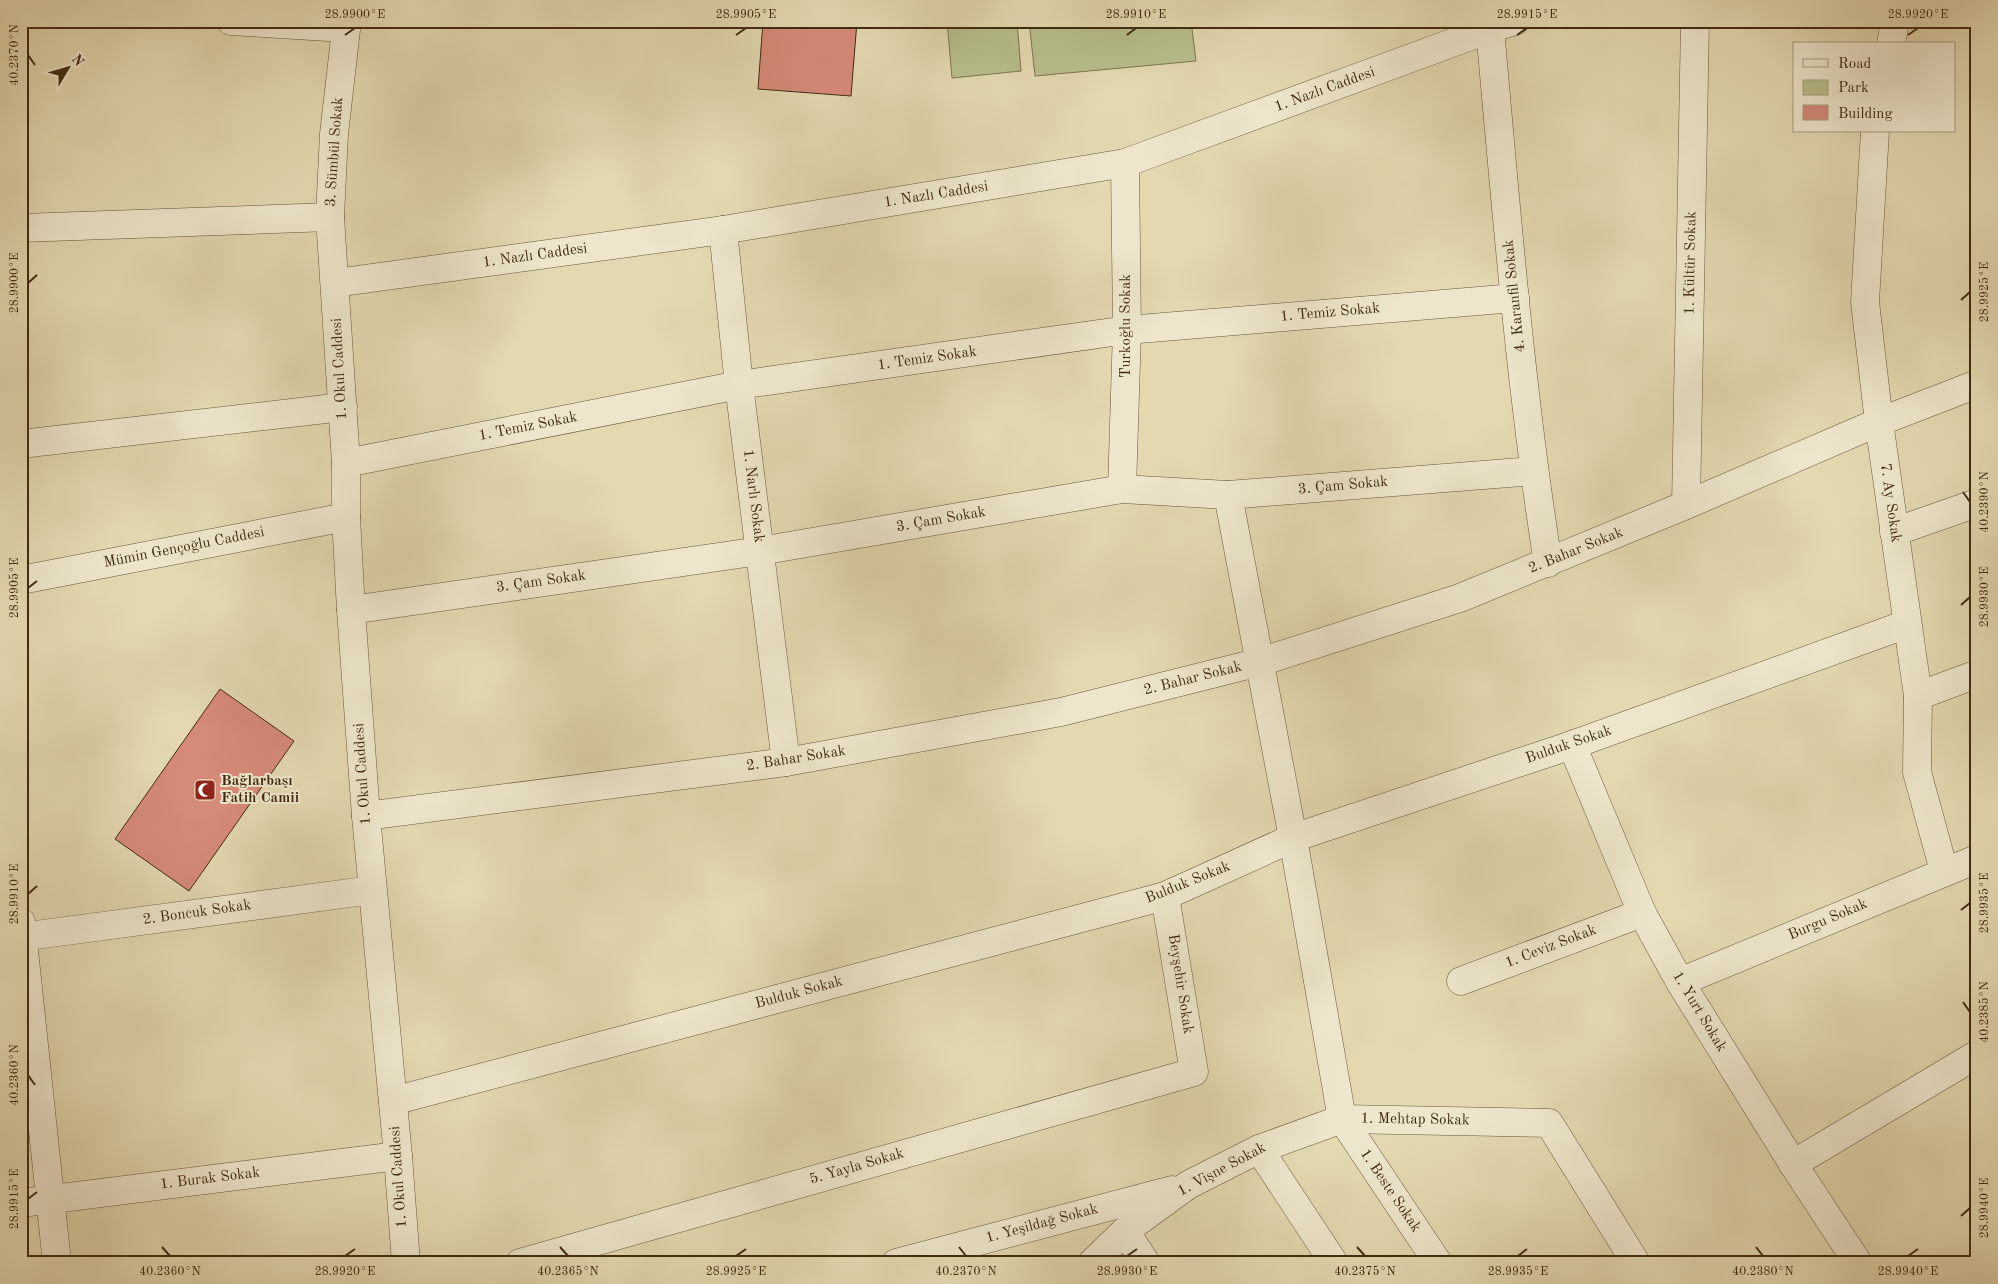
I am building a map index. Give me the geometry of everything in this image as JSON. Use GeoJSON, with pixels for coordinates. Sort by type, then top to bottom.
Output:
{"type":"FeatureCollection","features":[{"type":"Feature","properties":{"kind":"street"},"geometry":{"type":"LineString","coordinates":[[231,21],[346,25]]}},
{"type":"Feature","properties":{"kind":"street","name":"1. Kültür Sokak"},"geometry":{"type":"LineString","coordinates":[[1686,505],[1695,21]]}},
{"type":"Feature","properties":{"kind":"street"},"geometry":{"type":"LineString","coordinates":[[1891,42],[1895,21]]}},
{"type":"Feature","properties":{"kind":"street","name":"3. Sümbül Sokak"},"geometry":{"type":"LineString","coordinates":[[335,283],[330,217],[334,134],[346,25]]}},
{"type":"Feature","properties":{"kind":"street","name":"1. Nazlı Caddesi"},"geometry":{"type":"LineString","coordinates":[[335,283],[723,230],[1125,163],[1502,25]]}},
{"type":"Feature","properties":{"kind":"street","name":"4. Karanfil Sokak"},"geometry":{"type":"LineString","coordinates":[[1502,25],[1515,298],[1534,471],[1548,563]]}},
{"type":"Feature","properties":{"kind":"street","name":"7. Ay Sokak"},"geometry":{"type":"LineString","coordinates":[[1875,132],[1865,302],[1879,422],[1918,696],[1918,772],[1944,871]]}},
{"type":"Feature","properties":{"kind":"street","name":"Turkoğlu Sokak"},"geometry":{"type":"LineString","coordinates":[[1122,489],[1127,330],[1125,163]]}},
{"type":"Feature","properties":{"kind":"street"},"geometry":{"type":"LineString","coordinates":[[21,228],[330,217]]}},
{"type":"Feature","properties":{"kind":"street","name":"1. Narlı Sokak"},"geometry":{"type":"LineString","coordinates":[[723,230],[739,385],[786,762]]}},
{"type":"Feature","properties":{"kind":"street","name":"1. Okul Caddesi"},"geometry":{"type":"LineString","coordinates":[[335,283],[346,463],[346,517],[351,610],[372,890],[394,1101],[406,1263]]}},
{"type":"Feature","properties":{"kind":"street","name":"1. Temiz Sokak"},"geometry":{"type":"LineString","coordinates":[[346,463],[739,385],[1127,330],[1515,298]]}},
{"type":"Feature","properties":{"kind":"street","name":"2. Bahar Sokak"},"geometry":{"type":"LineString","coordinates":[[366,816],[786,762],[1062,712],[1260,662],[1460,598],[1548,563],[1879,422],[1977,384]]}},
{"type":"Feature","properties":{"kind":"street"},"geometry":{"type":"LineString","coordinates":[[21,444],[343,407]]}},
{"type":"Feature","properties":{"kind":"street","name":"3. Çam Sokak"},"geometry":{"type":"LineString","coordinates":[[351,610],[760,551],[1122,489],[1228,495],[1534,471]]}},
{"type":"Feature","properties":{"kind":"street","name":"1. Mehtap Sokak"},"geometry":{"type":"LineString","coordinates":[[1228,495],[1293,838],[1342,1118],[1549,1124],[1636,1263]]}},
{"type":"Feature","properties":{"kind":"street"},"geometry":{"type":"LineString","coordinates":[[1894,532],[1977,503]]}},
{"type":"Feature","properties":{"kind":"street","name":"Mümin Gençoğlu Caddesi"},"geometry":{"type":"LineString","coordinates":[[21,580],[346,517]]}},
{"type":"Feature","properties":{"kind":"street","name":"Bulduk Sokak"},"geometry":{"type":"LineString","coordinates":[[394,1101],[1165,896],[1293,838],[1572,745],[1907,624]]}},
{"type":"Feature","properties":{"kind":"street"},"geometry":{"type":"LineString","coordinates":[[1918,696],[1977,674]]}},
{"type":"Feature","properties":{"kind":"street","name":"1. Yurt Sokak"},"geometry":{"type":"LineString","coordinates":[[1572,745],[1642,913],[1680,982],[1793,1164],[1858,1263]]}},
{"type":"Feature","properties":{"kind":"street","name":"Burgu Sokak"},"geometry":{"type":"LineString","coordinates":[[1680,982],[1944,871],[1977,859]]}},
{"type":"Feature","properties":{"kind":"street","name":"2. Boncuk Sokak"},"geometry":{"type":"LineString","coordinates":[[22,932],[372,890]]}},
{"type":"Feature","properties":{"kind":"street","name":"Beyşehir Sokak"},"geometry":{"type":"LineString","coordinates":[[1165,896],[1194,1072]]}},
{"type":"Feature","properties":{"kind":"street","name":"1. Ceviz Sokak"},"geometry":{"type":"LineString","coordinates":[[1461,981],[1642,913]]}},
{"type":"Feature","properties":{"kind":"street"},"geometry":{"type":"LineString","coordinates":[[22,932],[57,1263]]}},
{"type":"Feature","properties":{"kind":"street"},"geometry":{"type":"LineString","coordinates":[[1793,1164],[1977,1055]]}},
{"type":"Feature","properties":{"kind":"street","name":"5. Yayla Sokak"},"geometry":{"type":"LineString","coordinates":[[520,1263],[1194,1072]]}},
{"type":"Feature","properties":{"kind":"street","name":"1. Vişne Sokak"},"geometry":{"type":"LineString","coordinates":[[1092,1263],[1125,1231],[1188,1185],[1259,1149],[1342,1118]]}},
{"type":"Feature","properties":{"kind":"street","name":"1. Beste Sokak"},"geometry":{"type":"LineString","coordinates":[[1342,1118],[1438,1263]]}},
{"type":"Feature","properties":{"kind":"street"},"geometry":{"type":"LineString","coordinates":[[1259,1149],[1334,1263]]}},
{"type":"Feature","properties":{"kind":"street","name":"1. Burak Sokak"},"geometry":{"type":"LineString","coordinates":[[21,1203],[398,1156]]}},
{"type":"Feature","properties":{"kind":"street","name":"1. Yeşildağ Sokak"},"geometry":{"type":"LineString","coordinates":[[896,1263],[1188,1185]]}},
{"type":"Feature","properties":{"kind":"street"},"geometry":{"type":"LineString","coordinates":[[1125,1231],[1146,1263]]}},
{"type":"Feature","properties":{"kind":"green space"},"geometry":{"type":"Polygon","coordinates":[[[947,21],[1017,21],[1021,71],[952,78],[947,21]]]}},
{"type":"Feature","properties":{"kind":"green space"},"geometry":{"type":"Polygon","coordinates":[[[1029,21],[1191,21],[1196,61],[1035,76],[1029,21]]]}},
{"type":"Feature","properties":{"kind":"building"},"geometry":{"type":"Polygon","coordinates":[[[763,21],[857,21],[851,96],[758,89],[763,21]]]}},
{"type":"Feature","properties":{"kind":"building","name":"Bağlarbaşı Fatih Camii"},"geometry":{"type":"Polygon","coordinates":[[[220,689],[294,741],[189,891],[115,839],[220,689]]]}},
{"type":"Feature","properties":{"kind":"place","name":"Bağlarbaşı Fatih Camii"},"geometry":{"type":"Point","coordinates":[205,790]}}]}
